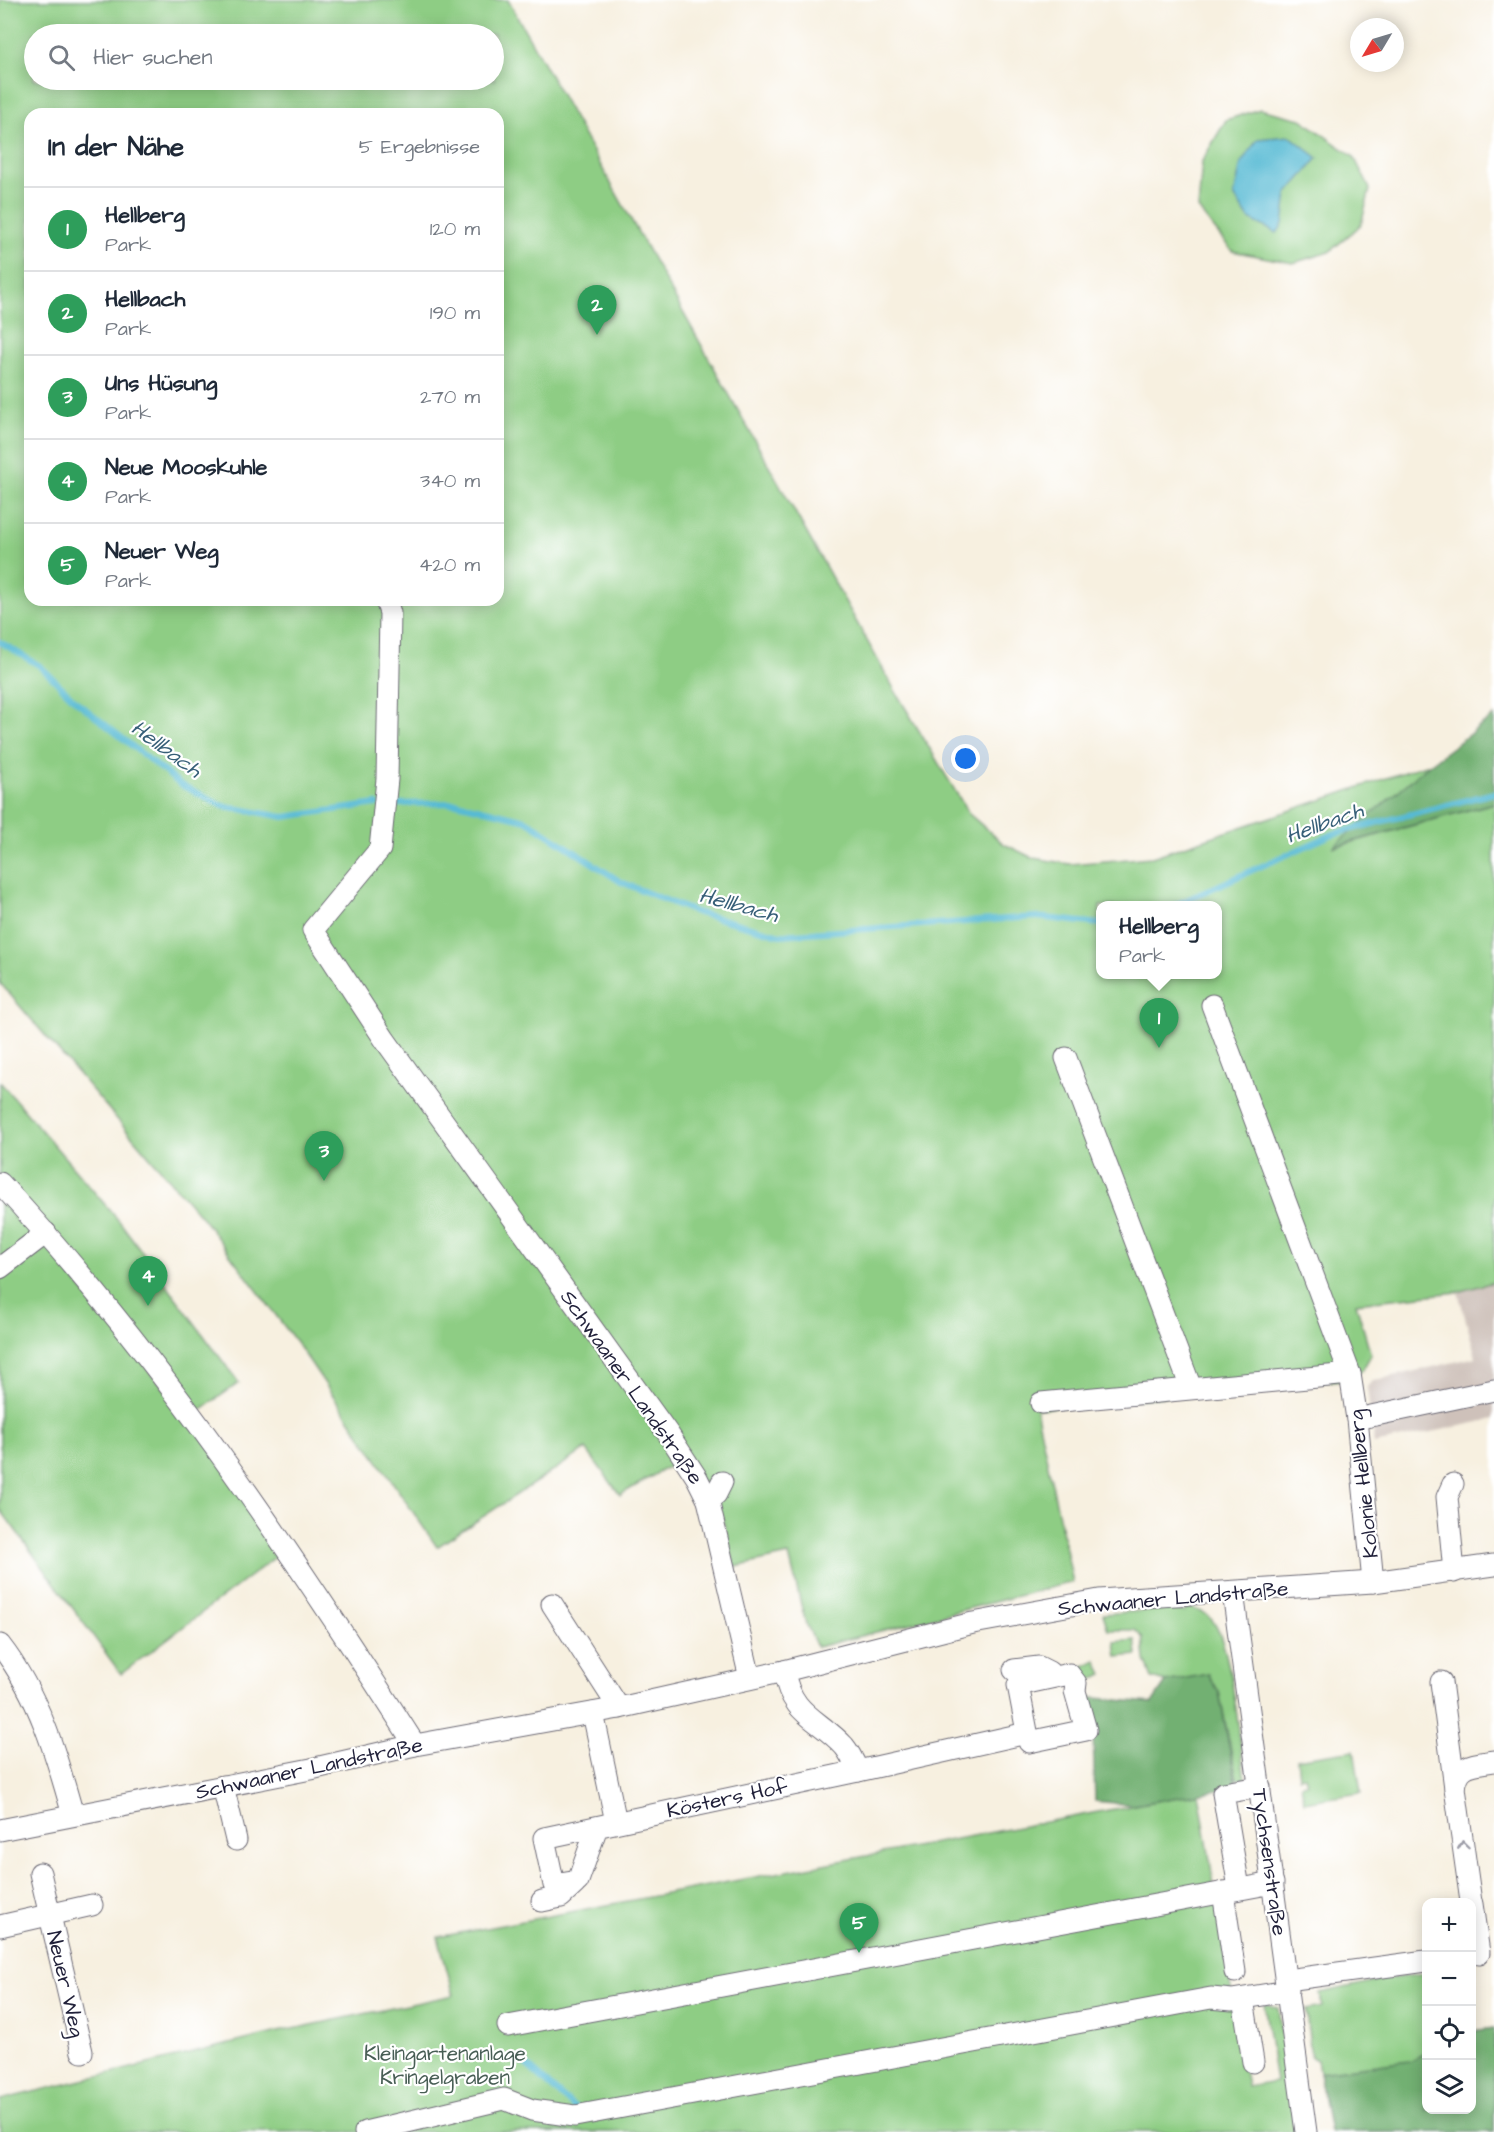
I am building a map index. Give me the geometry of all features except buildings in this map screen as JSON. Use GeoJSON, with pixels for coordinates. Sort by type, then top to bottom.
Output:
{"type":"FeatureCollection","features":[{"type":"Feature","properties":{"kind":"street","name":"Schwaaner Landstraße"},"geometry":{"type":"LineString","coordinates":[[388,606],[390,613],[388,768],[380,849],[313,930],[385,1040],[675,1442],[708,1500],[750,1678]]}},
{"type":"Feature","properties":{"kind":"street","name":"Kolonie Hellberg"},"geometry":{"type":"LineString","coordinates":[[1212,1005],[1352,1380],[1373,1582]]}},
{"type":"Feature","properties":{"kind":"street"},"geometry":{"type":"LineString","coordinates":[[1066,1058],[1191,1388]]}},
{"type":"Feature","properties":{"kind":"street"},"geometry":{"type":"LineString","coordinates":[[0,1184],[46,1233],[134,1338],[216,1449],[415,1745]]}},
{"type":"Feature","properties":{"kind":"street"},"geometry":{"type":"LineString","coordinates":[[0,1268],[46,1233]]}},
{"type":"Feature","properties":{"kind":"street"},"geometry":{"type":"LineString","coordinates":[[1041,1402],[1191,1388],[1352,1380]]}},
{"type":"Feature","properties":{"kind":"street"},"geometry":{"type":"LineString","coordinates":[[1357,1419],[1494,1390]]}},
{"type":"Feature","properties":{"kind":"street"},"geometry":{"type":"LineString","coordinates":[[708,1500],[716,1494],[722,1482]]}},
{"type":"Feature","properties":{"kind":"street"},"geometry":{"type":"LineString","coordinates":[[1453,1484],[1447,1497],[1454,1572]]}},
{"type":"Feature","properties":{"kind":"street","name":"Schwaaner Landstraße"},"geometry":{"type":"LineString","coordinates":[[0,1830],[415,1745],[620,1708],[784,1671],[973,1623],[1056,1606],[1099,1600],[1373,1582],[1494,1565]]}},
{"type":"Feature","properties":{"kind":"street","name":"Tychsenstraße"},"geometry":{"type":"LineString","coordinates":[[1233,1592],[1306,2132]]}},
{"type":"Feature","properties":{"kind":"street"},"geometry":{"type":"LineString","coordinates":[[552,1604],[620,1708]]}},
{"type":"Feature","properties":{"kind":"street"},"geometry":{"type":"LineString","coordinates":[[0,1645],[16,1665],[38,1708],[56,1752],[73,1815]]}},
{"type":"Feature","properties":{"kind":"street"},"geometry":{"type":"LineString","coordinates":[[1014,1670],[1039,1668],[1049,1672],[1053,1677],[1018,1685],[1027,1733]]}},
{"type":"Feature","properties":{"kind":"street"},"geometry":{"type":"LineString","coordinates":[[784,1671],[793,1702],[812,1721],[843,1744],[858,1771]]}},
{"type":"Feature","properties":{"kind":"street","name":"Kösters Hof"},"geometry":{"type":"LineString","coordinates":[[578,1881],[554,1885],[544,1838],[1027,1733],[1029,1742],[1086,1730],[1075,1691],[1076,1683],[1069,1674],[1053,1677]]}},
{"type":"Feature","properties":{"kind":"street"},"geometry":{"type":"LineString","coordinates":[[1441,1682],[1470,1898]]}},
{"type":"Feature","properties":{"kind":"street"},"geometry":{"type":"LineString","coordinates":[[542,1901],[561,1898],[578,1881],[607,1824],[593,1713]]}},
{"type":"Feature","properties":{"kind":"street"},"geometry":{"type":"LineString","coordinates":[[1455,1788],[1460,1770],[1494,1761]]}},
{"type":"Feature","properties":{"kind":"street"},"geometry":{"type":"LineString","coordinates":[[1235,1972],[1223,1793],[1260,1786]]}},
{"type":"Feature","properties":{"kind":"street"},"geometry":{"type":"LineString","coordinates":[[217,1787],[230,1841]]}},
{"type":"Feature","properties":{"kind":"street"},"geometry":{"type":"LineString","coordinates":[[40,1873],[50,1915]]}},
{"type":"Feature","properties":{"kind":"street"},"geometry":{"type":"LineString","coordinates":[[508,2026],[1192,1900],[1273,1883]]}},
{"type":"Feature","properties":{"kind":"street","name":"Neuer Weg"},"geometry":{"type":"LineString","coordinates":[[0,1926],[92,1905]]}},
{"type":"Feature","properties":{"kind":"street","name":"Neuer Weg"},"geometry":{"type":"LineString","coordinates":[[50,1915],[82,2052]]}},
{"type":"Feature","properties":{"kind":"street"},"geometry":{"type":"LineString","coordinates":[[1476,1928],[1481,1953]]}},
{"type":"Feature","properties":{"kind":"street"},"geometry":{"type":"LineString","coordinates":[[365,2132],[504,2099],[532,2110],[575,2116],[1211,1998],[1243,1999],[1288,1986],[1422,1961]]}},
{"type":"Feature","properties":{"kind":"street"},"geometry":{"type":"LineString","coordinates":[[1243,1999],[1253,2062]]}},
{"type":"Feature","properties":{"kind":"shaded area"},"geometry":{"type":"Polygon","coordinates":[[[1494,1282],[1494,1419],[1374,1444],[1367,1387],[1372,1381],[1476,1357],[1458,1292],[1494,1282]]]}},
{"type":"Feature","properties":{"kind":"green space"},"geometry":{"type":"Polygon","coordinates":[[[0,0],[508,0],[897,694],[969,814],[1004,844],[1033,858],[1070,864],[1152,857],[1431,763],[1335,847],[1494,803],[1494,1282],[1458,1292],[1356,1303],[1371,1355],[1363,1369],[1352,1379],[1036,1409],[1073,1582],[817,1647],[805,1621],[789,1555],[735,1567],[716,1494],[678,1461],[620,1495],[586,1449],[437,1547],[297,1343],[203,1219],[0,983],[0,0]]]}},
{"type":"Feature","properties":{"kind":"green space"},"geometry":{"type":"Polygon","coordinates":[[[1260,109],[1301,119],[1354,157],[1370,189],[1361,225],[1329,252],[1293,263],[1232,251],[1198,209],[1202,161],[1226,120],[1260,109]]]}},
{"type":"Feature","properties":{"kind":"green space"},"geometry":{"type":"Polygon","coordinates":[[[1494,716],[1494,803],[1333,847],[1431,763],[1494,716]]]}},
{"type":"Feature","properties":{"kind":"green space"},"geometry":{"type":"Polygon","coordinates":[[[0,1082],[120,1222],[239,1383],[196,1413],[0,1173],[0,1082]]]}},
{"type":"Feature","properties":{"kind":"green space"},"geometry":{"type":"Polygon","coordinates":[[[0,1191],[189,1418],[282,1552],[121,1674],[0,1509],[0,1191]]]}},
{"type":"Feature","properties":{"kind":"green space"},"geometry":{"type":"Polygon","coordinates":[[[1188,1607],[1210,1617],[1219,1632],[1225,1650],[1234,1696],[1245,1779],[1237,1779],[1219,1692],[1208,1674],[1166,1682],[1152,1678],[1145,1660],[1143,1638],[1135,1630],[1108,1630],[1103,1614],[1168,1609],[1185,1612],[1188,1607]]]}},
{"type":"Feature","properties":{"kind":"green space"},"geometry":{"type":"Polygon","coordinates":[[[1135,1640],[1137,1655],[1117,1657],[1115,1642],[1135,1640]]]}},
{"type":"Feature","properties":{"kind":"green space"},"geometry":{"type":"Polygon","coordinates":[[[1096,1660],[1103,1674],[1083,1684],[1076,1670],[1096,1660]]]}},
{"type":"Feature","properties":{"kind":"green space"},"geometry":{"type":"Polygon","coordinates":[[[1208,1674],[1219,1692],[1237,1787],[1133,1805],[1095,1801],[1093,1735],[1084,1697],[1152,1703],[1166,1682],[1208,1674]]]}},
{"type":"Feature","properties":{"kind":"green space"},"geometry":{"type":"Polygon","coordinates":[[[1354,1750],[1361,1793],[1304,1802],[1301,1784],[1307,1783],[1305,1776],[1299,1777],[1297,1759],[1354,1750]]]}},
{"type":"Feature","properties":{"kind":"green space","name":"Kleingartenanlage Kringelgraben"},"geometry":{"type":"Polygon","coordinates":[[[1199,1793],[1247,2087],[1276,2082],[1264,2003],[1278,2008],[1296,2132],[0,2132],[0,2100],[278,2032],[454,1995],[438,1937],[1199,1793]]]}},
{"type":"Feature","properties":{"kind":"green space"},"geometry":{"type":"Polygon","coordinates":[[[1422,1974],[1422,2114],[1476,2114],[1476,2030],[1494,2028],[1494,2132],[1330,2132],[1317,2060],[1311,2057],[1306,2010],[1322,2007],[1320,1993],[1385,1979],[1422,1974]]]}},
{"type":"Feature","properties":{"kind":"green space"},"geometry":{"type":"Polygon","coordinates":[[[1494,2028],[1494,2132],[1330,2132],[1319,2072],[1410,2061],[1422,2054],[1422,2114],[1476,2114],[1476,2030],[1494,2028]]]}},
{"type":"Feature","properties":{"kind":"water"},"geometry":{"type":"Polygon","coordinates":[[[1290,136],[1318,158],[1287,194],[1283,224],[1277,233],[1249,219],[1234,196],[1241,163],[1258,139],[1290,136]]]}},
{"type":"Feature","properties":{"kind":"waterway","name":"Hellbach"},"geometry":{"type":"LineString","coordinates":[[0,642],[40,666],[77,702],[181,785],[223,806],[284,817],[377,804]]}},
{"type":"Feature","properties":{"kind":"waterway","name":"Hellbach"},"geometry":{"type":"LineString","coordinates":[[1184,901],[1333,834],[1494,793]]}},
{"type":"Feature","properties":{"kind":"waterway","name":"Hellbach"},"geometry":{"type":"LineString","coordinates":[[393,804],[457,803],[526,820],[621,882],[695,912],[780,935],[1036,917],[1096,924]]}},
{"type":"Feature","properties":{"kind":"waterway"},"geometry":{"type":"LineString","coordinates":[[520,2059],[576,2109]]}},
{"type":"Feature","properties":{"kind":"place","name":"Hellbach"},"geometry":{"type":"Point","coordinates":[597,335]}},
{"type":"Feature","properties":{"kind":"place","name":"Hellberg"},"geometry":{"type":"Point","coordinates":[1159,1048]}},
{"type":"Feature","properties":{"kind":"place","name":"Uns Hüsung"},"geometry":{"type":"Point","coordinates":[324,1181]}},
{"type":"Feature","properties":{"kind":"place","name":"Neue Mooskuhle"},"geometry":{"type":"Point","coordinates":[148,1306]}},
{"type":"Feature","properties":{"kind":"place","name":"Neuer Weg"},"geometry":{"type":"Point","coordinates":[859,1953]}}]}
